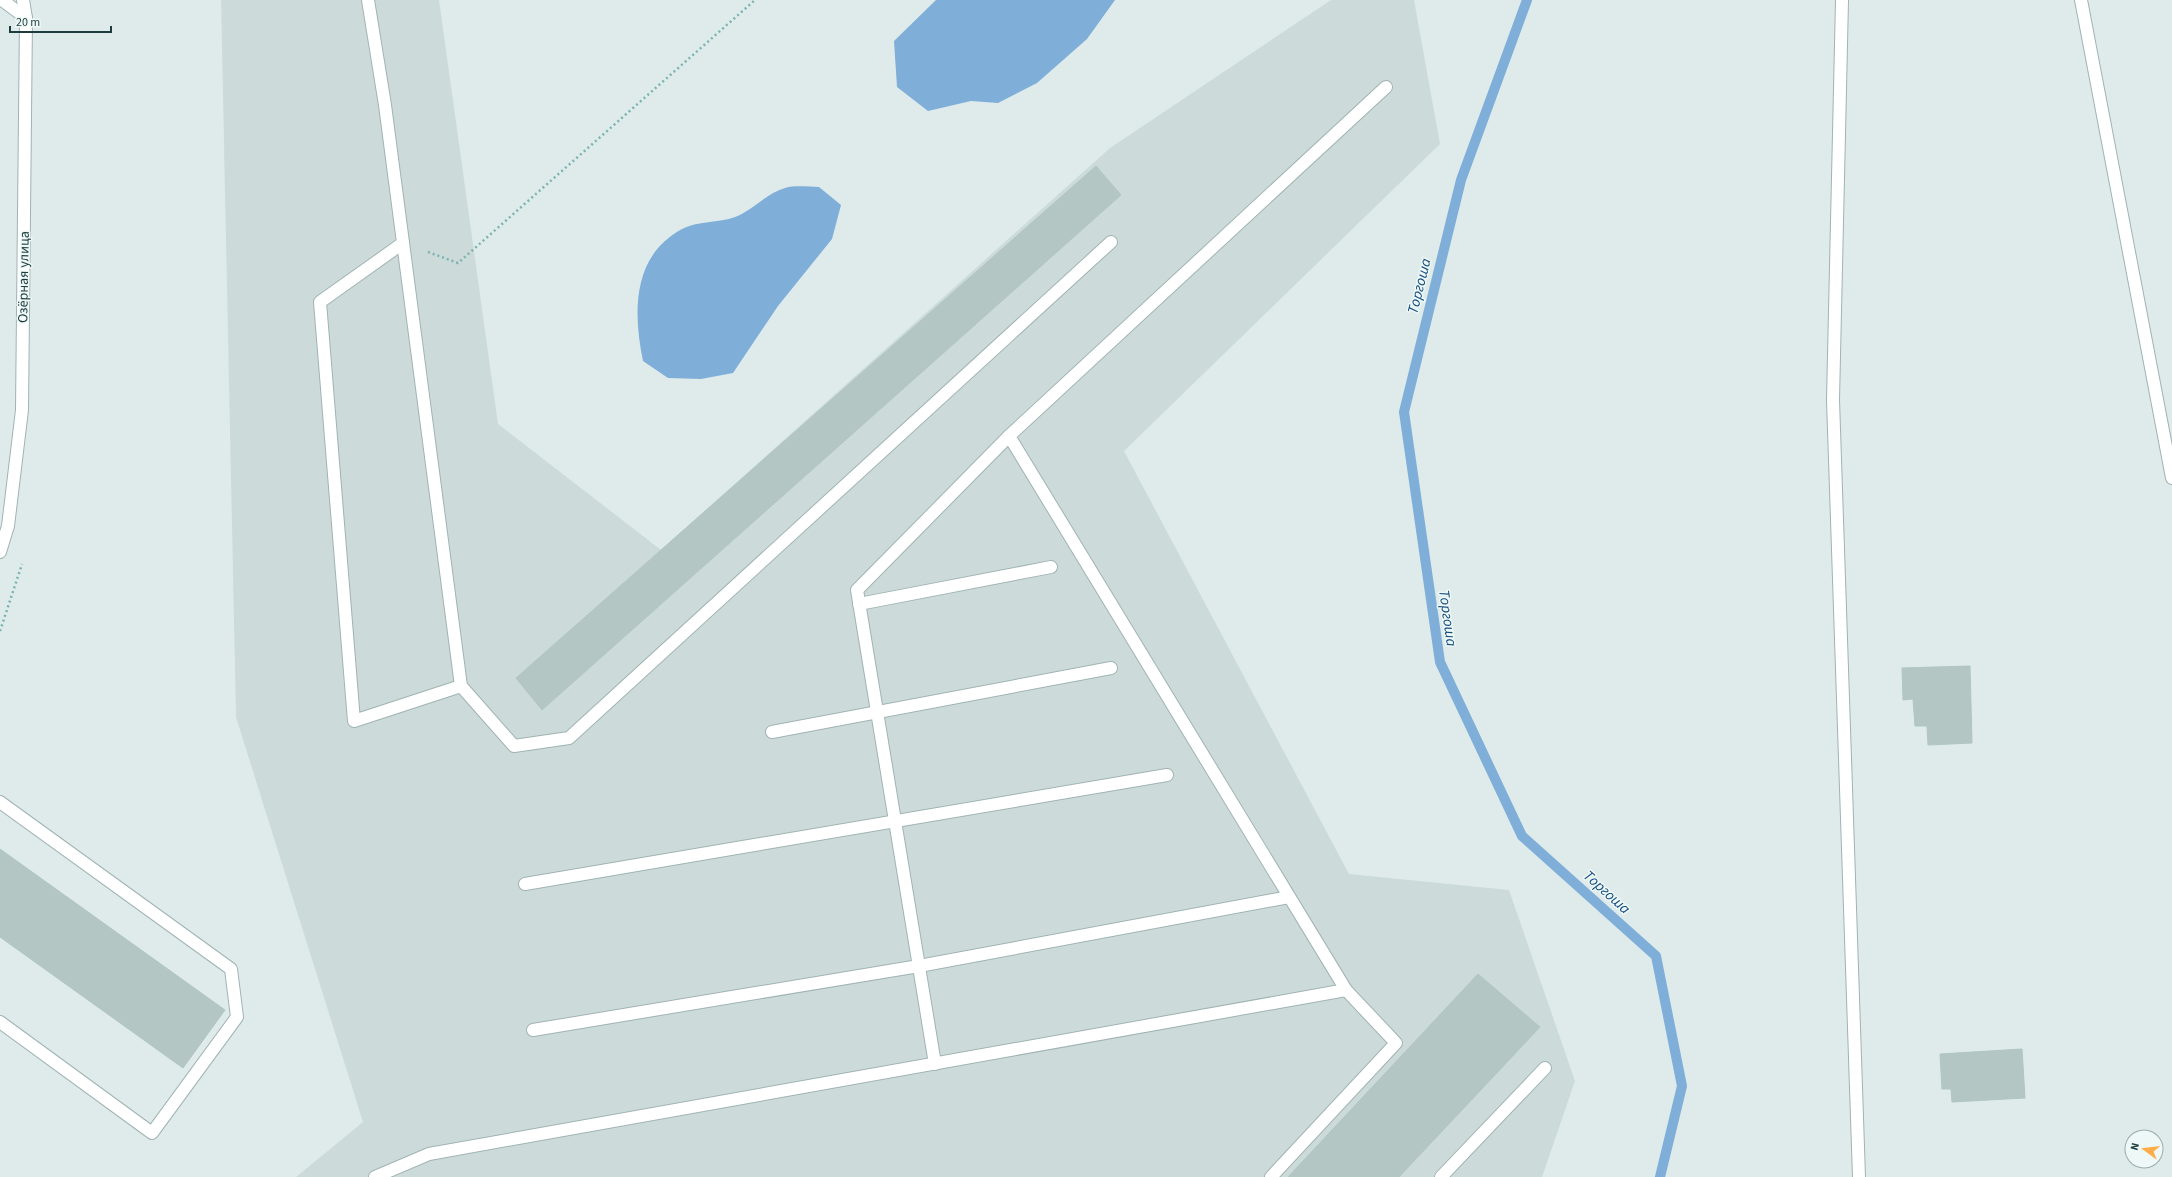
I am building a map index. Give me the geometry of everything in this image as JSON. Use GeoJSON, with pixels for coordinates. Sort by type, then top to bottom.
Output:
{"type":"FeatureCollection","features":[{"type":"Feature","properties":{"kind":"street"},"geometry":{"type":"LineString","coordinates":[[2,0],[26,18]]}},
{"type":"Feature","properties":{"kind":"street","name":"Озёрная улица"},"geometry":{"type":"LineString","coordinates":[[0,552],[8,526],[22,410],[26,18],[23,0]]}},
{"type":"Feature","properties":{"kind":"street"},"geometry":{"type":"LineString","coordinates":[[368,0],[403,243],[461,686],[514,746],[569,738],[1111,242]]}},
{"type":"Feature","properties":{"kind":"street"},"geometry":{"type":"LineString","coordinates":[[1842,0],[1833,400],[1859,1177]]}},
{"type":"Feature","properties":{"kind":"street"},"geometry":{"type":"LineString","coordinates":[[2081,0],[2172,478]]}},
{"type":"Feature","properties":{"kind":"street"},"geometry":{"type":"LineString","coordinates":[[935,1064],[857,590],[1009,436],[1386,87]]}},
{"type":"Feature","properties":{"kind":"street"},"geometry":{"type":"LineString","coordinates":[[403,243],[320,302],[354,720],[461,686]]}},
{"type":"Feature","properties":{"kind":"street"},"geometry":{"type":"LineString","coordinates":[[1009,436],[1346,990],[1396,1043],[1271,1177]]}},
{"type":"Feature","properties":{"kind":"street"},"geometry":{"type":"LineString","coordinates":[[859,604],[1051,567]]}},
{"type":"Feature","properties":{"kind":"street"},"geometry":{"type":"LineString","coordinates":[[772,732],[1111,668]]}},
{"type":"Feature","properties":{"kind":"street"},"geometry":{"type":"LineString","coordinates":[[525,884],[1167,775]]}},
{"type":"Feature","properties":{"kind":"street"},"geometry":{"type":"LineString","coordinates":[[0,802],[231,969],[237,1017],[152,1133],[0,1022]]}},
{"type":"Feature","properties":{"kind":"street"},"geometry":{"type":"LineString","coordinates":[[533,1030],[919,966],[1289,897]]}},
{"type":"Feature","properties":{"kind":"street"},"geometry":{"type":"LineString","coordinates":[[375,1177],[429,1154],[1346,990]]}},
{"type":"Feature","properties":{"kind":"street"},"geometry":{"type":"LineString","coordinates":[[1441,1177],[1544,1068]]}},
{"type":"Feature","properties":{"kind":"path"},"geometry":{"type":"LineString","coordinates":[[403,243],[458,263],[755,0]]}},
{"type":"Feature","properties":{"kind":"shaded area"},"geometry":{"type":"Polygon","coordinates":[[[221,0],[439,0],[498,424],[661,550],[1110,148],[1331,0],[1414,0],[1440,144],[1124,451],[1349,874],[1509,890],[1575,1081],[1542,1177],[296,1177],[363,1122],[236,717],[221,0]]]}},
{"type":"Feature","properties":{"kind":"water"},"geometry":{"type":"Polygon","coordinates":[[[936,0],[1115,0],[1087,39],[1037,83],[998,103],[971,101],[928,111],[897,87],[894,41],[936,0]]]}},
{"type":"Feature","properties":{"kind":"water"},"geometry":{"type":"Polygon","coordinates":[[[798,186],[819,187],[841,205],[832,239],[778,306],[733,373],[701,379],[668,378],[643,361],[638,324],[640,287],[645,270],[653,254],[666,240],[688,226],[729,219],[742,214],[778,190],[798,186]]]}},
{"type":"Feature","properties":{"kind":"building"},"geometry":{"type":"Polygon","coordinates":[[[1096,166],[1121,195],[542,710],[516,678],[1096,166]]]}},
{"type":"Feature","properties":{"kind":"building"},"geometry":{"type":"Polygon","coordinates":[[[1970,666],[1972,743],[1928,745],[1927,726],[1915,726],[1913,699],[1903,700],[1902,668],[1970,666]]]}},
{"type":"Feature","properties":{"kind":"building"},"geometry":{"type":"Polygon","coordinates":[[[0,849],[225,1010],[183,1068],[0,937],[0,849]]]}},
{"type":"Feature","properties":{"kind":"building"},"geometry":{"type":"Polygon","coordinates":[[[1478,974],[1540,1027],[1399,1177],[1288,1177],[1478,974]]]}},
{"type":"Feature","properties":{"kind":"building"},"geometry":{"type":"Polygon","coordinates":[[[2022,1049],[2025,1098],[1952,1102],[1951,1089],[1942,1089],[1940,1054],[2022,1049]]]}},
{"type":"Feature","properties":{"kind":"waterway","name":"Торгоша"},"geometry":{"type":"LineString","coordinates":[[1527,0],[1461,180],[1404,412],[1440,662],[1522,836],[1656,956],[1682,1086],[1660,1177]]}}]}
